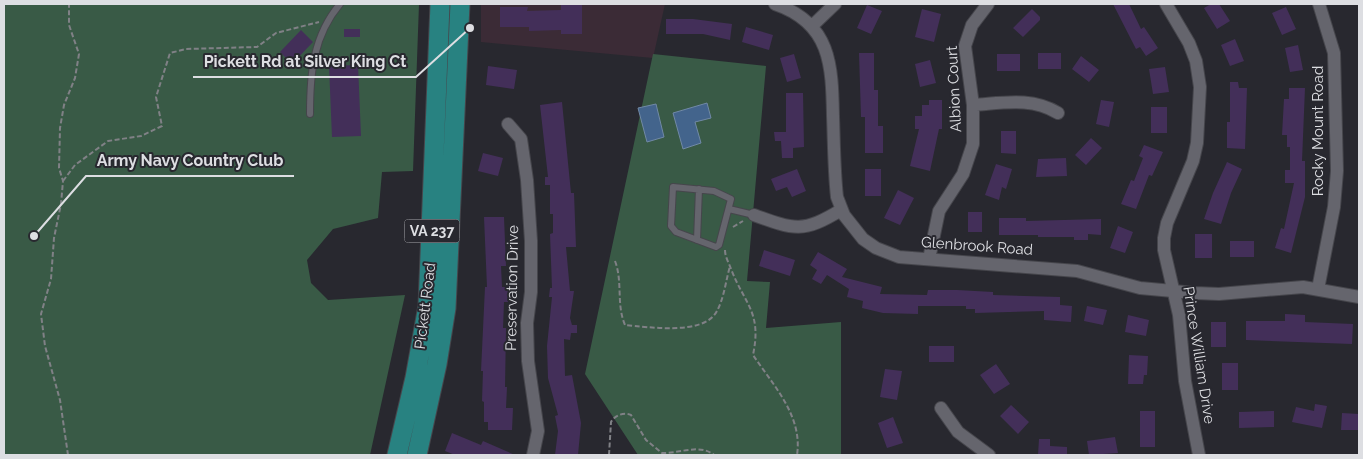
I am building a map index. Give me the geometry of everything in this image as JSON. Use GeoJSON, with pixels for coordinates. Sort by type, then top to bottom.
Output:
{"type":"FeatureCollection","features":[{"type":"Feature","properties":{"kind":"main road","name":"Pickett Road"},"geometry":{"type":"LineString","coordinates":[[397,455],[415,378],[428,306],[440,4]]}},
{"type":"Feature","properties":{"kind":"main road","name":"Pickett Road"},"geometry":{"type":"LineString","coordinates":[[417,455],[437,364],[446,308],[460,4]]}},
{"type":"Feature","properties":{"kind":"street","name":"Glenbrook Road"},"geometry":{"type":"LineString","coordinates":[[774,4],[796,13],[812,26],[828,55],[831,69],[835,179],[841,210],[851,227],[862,239],[876,248],[899,256],[1077,271],[1120,284],[1174,291],[1219,294],[1289,287],[1318,289],[1359,297]]}},
{"type":"Feature","properties":{"kind":"street"},"geometry":{"type":"LineString","coordinates":[[812,26],[835,4]]}},
{"type":"Feature","properties":{"kind":"street","name":"Albion Court"},"geometry":{"type":"LineString","coordinates":[[929,259],[939,211],[967,164],[973,144],[973,105],[965,46],[972,25],[988,4]]}},
{"type":"Feature","properties":{"kind":"street","name":"Prince William Drive"},"geometry":{"type":"LineString","coordinates":[[1166,4],[1189,43],[1196,61],[1200,87],[1197,143],[1193,161],[1167,223],[1164,238],[1164,250],[1182,332],[1185,382],[1198,455]]}},
{"type":"Feature","properties":{"kind":"street","name":"Rocky Mount Road"},"geometry":{"type":"LineString","coordinates":[[1318,289],[1334,208],[1337,171],[1335,63],[1331,39],[1319,4]]}},
{"type":"Feature","properties":{"kind":"street"},"geometry":{"type":"LineString","coordinates":[[973,105],[1032,102],[1043,104],[1058,113]]}},
{"type":"Feature","properties":{"kind":"street","name":"Preservation Drive"},"geometry":{"type":"LineString","coordinates":[[508,124],[522,140],[527,180],[531,240],[531,292],[527,323],[528,361],[538,431],[533,455]]}},
{"type":"Feature","properties":{"kind":"street"},"geometry":{"type":"LineString","coordinates":[[754,215],[776,223],[804,228],[818,224],[841,210]]}},
{"type":"Feature","properties":{"kind":"street"},"geometry":{"type":"LineString","coordinates":[[941,408],[958,432],[989,455]]}},
{"type":"Feature","properties":{"kind":"lane"},"geometry":{"type":"LineString","coordinates":[[310,114],[310,80],[317,42],[328,19],[340,4]]}},
{"type":"Feature","properties":{"kind":"lane"},"geometry":{"type":"LineString","coordinates":[[673,188],[714,191],[731,199],[729,209],[719,245],[716,247],[676,232],[671,226],[673,188]]}},
{"type":"Feature","properties":{"kind":"lane"},"geometry":{"type":"LineString","coordinates":[[696,240],[699,190]]}},
{"type":"Feature","properties":{"kind":"lane"},"geometry":{"type":"LineString","coordinates":[[729,209],[754,215]]}},
{"type":"Feature","properties":{"kind":"path"},"geometry":{"type":"LineString","coordinates":[[68,455],[60,400],[45,346],[41,314],[51,278],[54,238],[63,181],[59,168],[60,128],[64,104],[75,78],[79,54],[69,25],[69,4]]}},
{"type":"Feature","properties":{"kind":"path"},"geometry":{"type":"LineString","coordinates":[[63,181],[75,165],[108,141],[141,136],[162,126],[156,97],[170,53],[186,49],[257,47],[276,34],[328,19]]}},
{"type":"Feature","properties":{"kind":"path"},"geometry":{"type":"LineString","coordinates":[[731,230],[734,225],[754,215]]}},
{"type":"Feature","properties":{"kind":"path"},"geometry":{"type":"LineString","coordinates":[[726,245],[725,254],[736,283],[751,307],[757,325],[753,355],[787,404],[797,432],[797,455]]}},
{"type":"Feature","properties":{"kind":"path"},"geometry":{"type":"LineString","coordinates":[[615,260],[620,272],[620,314],[625,325],[648,327],[678,328],[703,324],[716,312],[730,266]]}},
{"type":"Feature","properties":{"kind":"path"},"geometry":{"type":"LineString","coordinates":[[608,455],[610,422],[618,415],[625,414],[631,415],[646,440],[662,453],[702,449],[709,450],[714,455]]}},
{"type":"Feature","properties":{"kind":"shaded area"},"geometry":{"type":"Polygon","coordinates":[[[481,4],[665,4],[653,58],[481,42],[481,4]]]}},
{"type":"Feature","properties":{"kind":"green space"},"geometry":{"type":"Polygon","coordinates":[[[4,4],[419,4],[413,171],[382,172],[378,218],[333,229],[307,260],[311,283],[328,300],[405,295],[370,455],[4,455],[4,4]]]}},
{"type":"Feature","properties":{"kind":"green space"},"geometry":{"type":"Polygon","coordinates":[[[653,54],[766,66],[747,281],[770,282],[766,328],[841,322],[841,455],[638,455],[585,374],[653,54]]]}},
{"type":"Feature","properties":{"kind":"water"},"geometry":{"type":"Polygon","coordinates":[[[707,103],[711,118],[695,122],[701,143],[683,149],[673,113],[707,103]]]}},
{"type":"Feature","properties":{"kind":"water"},"geometry":{"type":"Polygon","coordinates":[[[656,104],[664,137],[647,142],[638,108],[656,104]]]}},
{"type":"Feature","properties":{"kind":"building"},"geometry":{"type":"Polygon","coordinates":[[[561,4],[582,4],[582,34],[561,34],[561,30],[529,31],[529,27],[500,27],[500,7],[528,7],[527,11],[561,10],[561,4]]]}},
{"type":"Feature","properties":{"kind":"building"},"geometry":{"type":"Polygon","coordinates":[[[1113,4],[1129,4],[1141,29],[1144,27],[1158,48],[1146,56],[1140,47],[1136,49],[1113,4]]]}},
{"type":"Feature","properties":{"kind":"building"},"geometry":{"type":"Polygon","coordinates":[[[1211,4],[1219,4],[1230,21],[1217,29],[1204,8],[1211,4]]]}},
{"type":"Feature","properties":{"kind":"building"},"geometry":{"type":"Polygon","coordinates":[[[867,5],[882,11],[871,34],[857,28],[867,5]]]}},
{"type":"Feature","properties":{"kind":"building"},"geometry":{"type":"Polygon","coordinates":[[[1286,7],[1296,29],[1282,35],[1272,13],[1286,7]]]}},
{"type":"Feature","properties":{"kind":"building"},"geometry":{"type":"Polygon","coordinates":[[[922,9],[941,14],[934,42],[915,37],[922,9]]]}},
{"type":"Feature","properties":{"kind":"building"},"geometry":{"type":"Polygon","coordinates":[[[1032,9],[1040,17],[1040,20],[1023,37],[1013,28],[1032,9]]]}},
{"type":"Feature","properties":{"kind":"building"},"geometry":{"type":"Polygon","coordinates":[[[666,19],[693,19],[732,24],[730,40],[703,34],[666,34],[666,19]]]}},
{"type":"Feature","properties":{"kind":"building"},"geometry":{"type":"Polygon","coordinates":[[[746,27],[773,35],[769,50],[742,42],[746,27]]]}},
{"type":"Feature","properties":{"kind":"building"},"geometry":{"type":"Polygon","coordinates":[[[344,29],[360,29],[360,37],[344,37],[344,29]]]}},
{"type":"Feature","properties":{"kind":"building"},"geometry":{"type":"Polygon","coordinates":[[[301,30],[313,42],[292,64],[280,52],[301,30]]]}},
{"type":"Feature","properties":{"kind":"building"},"geometry":{"type":"Polygon","coordinates":[[[1235,39],[1244,61],[1230,66],[1221,45],[1235,39]]]}},
{"type":"Feature","properties":{"kind":"building"},"geometry":{"type":"Polygon","coordinates":[[[1298,45],[1303,70],[1290,72],[1285,48],[1298,45]]]}},
{"type":"Feature","properties":{"kind":"building"},"geometry":{"type":"Polygon","coordinates":[[[859,53],[874,53],[874,90],[878,90],[878,126],[883,126],[883,153],[865,153],[865,117],[861,117],[859,53]]]}},
{"type":"Feature","properties":{"kind":"building"},"geometry":{"type":"Polygon","coordinates":[[[1038,53],[1061,53],[1061,69],[1038,69],[1038,53]]]}},
{"type":"Feature","properties":{"kind":"building"},"geometry":{"type":"Polygon","coordinates":[[[794,54],[801,78],[787,82],[780,58],[794,54]]]}},
{"type":"Feature","properties":{"kind":"building"},"geometry":{"type":"Polygon","coordinates":[[[997,54],[1020,54],[1020,71],[997,71],[997,54]]]}},
{"type":"Feature","properties":{"kind":"building"},"geometry":{"type":"Polygon","coordinates":[[[1081,56],[1099,70],[1089,82],[1072,69],[1081,56]]]}},
{"type":"Feature","properties":{"kind":"building"},"geometry":{"type":"Polygon","coordinates":[[[930,60],[936,83],[920,87],[915,64],[930,60]]]}},
{"type":"Feature","properties":{"kind":"building"},"geometry":{"type":"Polygon","coordinates":[[[358,65],[361,136],[332,137],[329,66],[358,65]]]}},
{"type":"Feature","properties":{"kind":"building"},"geometry":{"type":"Polygon","coordinates":[[[488,66],[517,70],[514,89],[486,85],[488,66]]]}},
{"type":"Feature","properties":{"kind":"building"},"geometry":{"type":"Polygon","coordinates":[[[1165,67],[1169,92],[1153,94],[1149,69],[1165,67]]]}},
{"type":"Feature","properties":{"kind":"building"},"geometry":{"type":"Polygon","coordinates":[[[1230,82],[1238,82],[1239,88],[1247,88],[1245,149],[1227,148],[1227,122],[1230,122],[1230,82]]]}},
{"type":"Feature","properties":{"kind":"building"},"geometry":{"type":"Polygon","coordinates":[[[1289,88],[1305,88],[1302,161],[1305,161],[1305,197],[1291,253],[1275,248],[1281,228],[1284,229],[1294,183],[1285,183],[1285,170],[1290,170],[1290,147],[1287,147],[1287,135],[1282,135],[1284,99],[1289,99],[1289,88]]]}},
{"type":"Feature","properties":{"kind":"building"},"geometry":{"type":"Polygon","coordinates":[[[786,93],[803,93],[804,147],[793,148],[793,158],[782,158],[781,141],[775,141],[774,132],[786,132],[786,93]]]}},
{"type":"Feature","properties":{"kind":"building"},"geometry":{"type":"Polygon","coordinates":[[[929,100],[942,100],[942,129],[939,129],[930,171],[910,166],[919,129],[915,129],[915,116],[922,116],[922,105],[929,105],[929,100]]]}},
{"type":"Feature","properties":{"kind":"building"},"geometry":{"type":"Polygon","coordinates":[[[1101,100],[1114,102],[1109,127],[1096,124],[1101,100]]]}},
{"type":"Feature","properties":{"kind":"building"},"geometry":{"type":"Polygon","coordinates":[[[562,102],[571,193],[574,193],[576,247],[566,247],[570,291],[574,291],[570,318],[572,325],[577,325],[577,333],[571,333],[570,340],[564,339],[565,376],[572,375],[581,423],[578,455],[555,455],[558,431],[555,416],[558,415],[548,378],[547,346],[552,297],[549,297],[550,288],[552,288],[550,234],[553,233],[553,214],[550,214],[550,185],[545,185],[545,177],[548,177],[540,105],[562,102]]]}},
{"type":"Feature","properties":{"kind":"building"},"geometry":{"type":"Polygon","coordinates":[[[1151,107],[1167,107],[1167,133],[1151,133],[1151,107]]]}},
{"type":"Feature","properties":{"kind":"building"},"geometry":{"type":"Polygon","coordinates":[[[1001,131],[1016,131],[1016,154],[1001,153],[1001,131]]]}},
{"type":"Feature","properties":{"kind":"building"},"geometry":{"type":"Polygon","coordinates":[[[1091,138],[1102,148],[1086,165],[1075,155],[1091,138]]]}},
{"type":"Feature","properties":{"kind":"building"},"geometry":{"type":"Polygon","coordinates":[[[1144,145],[1163,152],[1152,176],[1149,175],[1136,209],[1121,204],[1131,180],[1134,181],[1143,158],[1139,156],[1144,145]]]}},
{"type":"Feature","properties":{"kind":"building"},"geometry":{"type":"Polygon","coordinates":[[[483,153],[503,158],[498,176],[478,171],[483,153]]]}},
{"type":"Feature","properties":{"kind":"building"},"geometry":{"type":"Polygon","coordinates":[[[1066,158],[1067,176],[1036,177],[1038,159],[1066,158]]]}},
{"type":"Feature","properties":{"kind":"building"},"geometry":{"type":"Polygon","coordinates":[[[1227,162],[1242,169],[1231,193],[1221,224],[1204,219],[1227,162]]]}},
{"type":"Feature","properties":{"kind":"building"},"geometry":{"type":"Polygon","coordinates":[[[996,164],[1012,169],[1006,189],[1002,187],[999,200],[985,195],[996,164]]]}},
{"type":"Feature","properties":{"kind":"building"},"geometry":{"type":"Polygon","coordinates":[[[797,169],[806,191],[792,197],[787,187],[776,191],[771,179],[797,169]]]}},
{"type":"Feature","properties":{"kind":"building"},"geometry":{"type":"Polygon","coordinates":[[[865,169],[881,169],[881,196],[865,196],[865,169]]]}},
{"type":"Feature","properties":{"kind":"building"},"geometry":{"type":"Polygon","coordinates":[[[898,190],[914,198],[900,225],[884,218],[898,190]]]}},
{"type":"Feature","properties":{"kind":"building"},"geometry":{"type":"Polygon","coordinates":[[[968,212],[982,212],[982,232],[968,232],[968,212]]]}},
{"type":"Feature","properties":{"kind":"building"},"geometry":{"type":"Polygon","coordinates":[[[484,217],[504,217],[506,266],[501,266],[502,287],[508,287],[508,302],[504,302],[503,328],[506,328],[505,387],[507,387],[506,408],[513,408],[512,430],[488,430],[488,422],[484,422],[484,402],[482,401],[483,371],[481,371],[485,287],[487,287],[484,217]]]}},
{"type":"Feature","properties":{"kind":"building"},"geometry":{"type":"Polygon","coordinates":[[[999,218],[1026,218],[1026,221],[1101,219],[1101,235],[1088,234],[1088,240],[1074,240],[1074,237],[999,235],[999,218]]]}},
{"type":"Feature","properties":{"kind":"building"},"geometry":{"type":"Polygon","coordinates":[[[1118,226],[1133,232],[1125,253],[1110,248],[1118,226]]]}},
{"type":"Feature","properties":{"kind":"building"},"geometry":{"type":"Polygon","coordinates":[[[1195,234],[1212,234],[1212,258],[1195,258],[1195,234]]]}},
{"type":"Feature","properties":{"kind":"building"},"geometry":{"type":"Polygon","coordinates":[[[1230,241],[1254,241],[1254,257],[1230,257],[1230,241]]]}},
{"type":"Feature","properties":{"kind":"building"},"geometry":{"type":"Polygon","coordinates":[[[764,250],[795,260],[790,276],[759,266],[764,250]]]}},
{"type":"Feature","properties":{"kind":"building"},"geometry":{"type":"Polygon","coordinates":[[[818,252],[847,269],[842,277],[882,287],[880,294],[927,295],[928,290],[957,290],[993,292],[993,295],[1060,297],[1060,305],[1072,306],[1071,322],[1044,320],[1044,311],[975,313],[975,309],[966,309],[966,306],[918,306],[918,314],[883,313],[862,308],[863,301],[847,297],[849,289],[827,275],[821,284],[812,279],[817,270],[810,265],[818,252]]]}},
{"type":"Feature","properties":{"kind":"building"},"geometry":{"type":"Polygon","coordinates":[[[1087,306],[1107,310],[1103,325],[1084,321],[1087,306]]]}},
{"type":"Feature","properties":{"kind":"building"},"geometry":{"type":"Polygon","coordinates":[[[1285,314],[1305,315],[1305,322],[1353,324],[1352,344],[1246,340],[1246,321],[1285,321],[1285,314]]]}},
{"type":"Feature","properties":{"kind":"building"},"geometry":{"type":"Polygon","coordinates":[[[1128,315],[1149,320],[1146,336],[1125,332],[1128,315]]]}},
{"type":"Feature","properties":{"kind":"building"},"geometry":{"type":"Polygon","coordinates":[[[1211,322],[1226,322],[1226,347],[1211,347],[1211,322]]]}},
{"type":"Feature","properties":{"kind":"building"},"geometry":{"type":"Polygon","coordinates":[[[929,346],[954,346],[954,362],[929,362],[929,346]]]}},
{"type":"Feature","properties":{"kind":"building"},"geometry":{"type":"Polygon","coordinates":[[[1129,355],[1148,356],[1147,375],[1144,375],[1143,384],[1128,384],[1129,355]]]}},
{"type":"Feature","properties":{"kind":"building"},"geometry":{"type":"Polygon","coordinates":[[[1222,363],[1238,363],[1238,390],[1222,390],[1222,363]]]}},
{"type":"Feature","properties":{"kind":"building"},"geometry":{"type":"Polygon","coordinates":[[[996,364],[1010,384],[994,394],[980,375],[996,364]]]}},
{"type":"Feature","properties":{"kind":"building"},"geometry":{"type":"Polygon","coordinates":[[[885,369],[902,371],[897,400],[880,397],[885,369]]]}},
{"type":"Feature","properties":{"kind":"building"},"geometry":{"type":"Polygon","coordinates":[[[1315,404],[1327,406],[1322,428],[1292,422],[1296,407],[1314,411],[1315,404]]]}},
{"type":"Feature","properties":{"kind":"building"},"geometry":{"type":"Polygon","coordinates":[[[1011,405],[1029,422],[1018,434],[1000,416],[1011,405]]]}},
{"type":"Feature","properties":{"kind":"building"},"geometry":{"type":"Polygon","coordinates":[[[1140,411],[1155,411],[1155,447],[1140,447],[1140,411]]]}},
{"type":"Feature","properties":{"kind":"building"},"geometry":{"type":"Polygon","coordinates":[[[1274,411],[1274,427],[1239,428],[1239,412],[1274,411]]]}},
{"type":"Feature","properties":{"kind":"building"},"geometry":{"type":"Polygon","coordinates":[[[1342,413],[1359,414],[1359,430],[1341,430],[1342,413]]]}},
{"type":"Feature","properties":{"kind":"building"},"geometry":{"type":"Polygon","coordinates":[[[893,417],[903,443],[887,448],[878,423],[893,417]]]}},
{"type":"Feature","properties":{"kind":"building"},"geometry":{"type":"Polygon","coordinates":[[[452,433],[481,445],[483,441],[515,455],[455,455],[445,451],[452,433]]]}},
{"type":"Feature","properties":{"kind":"building"},"geometry":{"type":"Polygon","coordinates":[[[1115,437],[1118,453],[1089,455],[1087,441],[1115,437]]]}},
{"type":"Feature","properties":{"kind":"building"},"geometry":{"type":"Polygon","coordinates":[[[1039,439],[1050,439],[1050,446],[1067,447],[1067,455],[1038,455],[1039,439]]]}},
{"type":"Feature","properties":{"kind":"place","name":"Pickett Rd at Silver King Ct"},"geometry":{"type":"Point","coordinates":[470,28]}},
{"type":"Feature","properties":{"kind":"place","name":"Army Navy Country Club"},"geometry":{"type":"Point","coordinates":[34,236]}}]}
